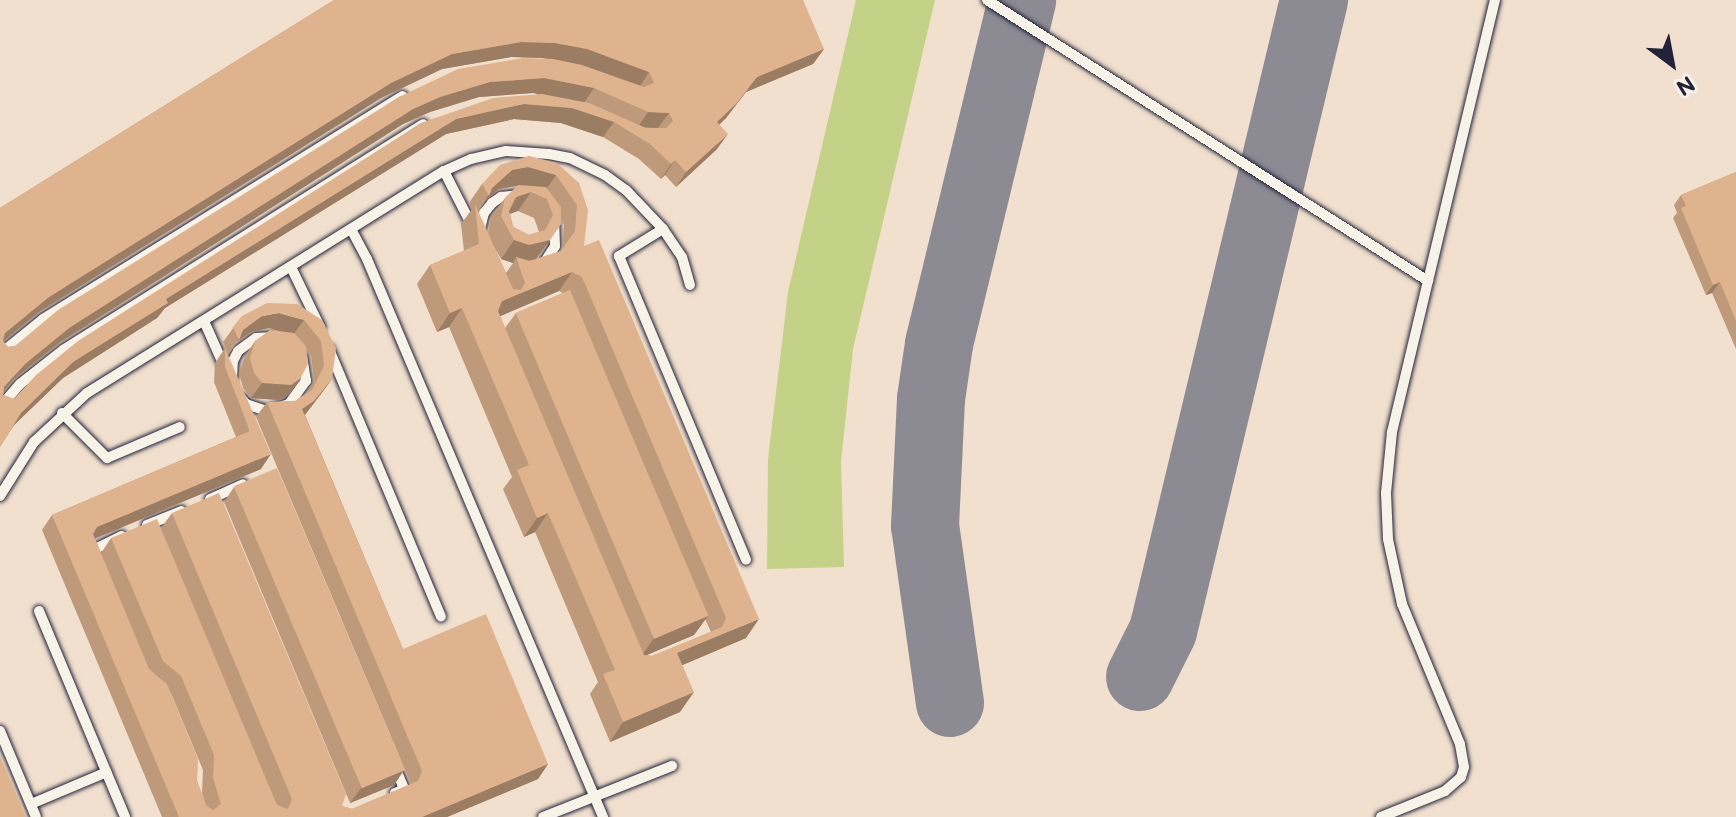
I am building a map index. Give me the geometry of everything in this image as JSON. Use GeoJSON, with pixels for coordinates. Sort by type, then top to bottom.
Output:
{"type":"FeatureCollection","features":[{"type":"Feature","properties":{"kind":"lane"},"geometry":{"type":"LineString","coordinates":[[987,0],[1428,281]]}},
{"type":"Feature","properties":{"kind":"lane"},"geometry":{"type":"LineString","coordinates":[[1381,817],[1445,791],[1461,777],[1464,767],[1460,744],[1402,604],[1388,539],[1386,493],[1389,447],[1495,0]]}},
{"type":"Feature","properties":{"kind":"lane"},"geometry":{"type":"LineString","coordinates":[[0,354],[43,319],[415,90]]}},
{"type":"Feature","properties":{"kind":"lane"},"geometry":{"type":"LineString","coordinates":[[0,407],[20,384],[63,350],[407,131],[433,119]]}},
{"type":"Feature","properties":{"kind":"lane"},"geometry":{"type":"LineString","coordinates":[[0,496],[34,442],[87,393],[444,171],[471,159],[506,151],[570,158],[605,175],[626,190],[663,229],[682,257],[690,285]]}},
{"type":"Feature","properties":{"kind":"lane"},"geometry":{"type":"LineString","coordinates":[[444,171],[480,244],[480,226],[492,203],[513,194],[541,203],[556,224],[555,246],[547,260],[533,270]]}},
{"type":"Feature","properties":{"kind":"lane"},"geometry":{"type":"LineString","coordinates":[[351,229],[367,259],[603,817]]}},
{"type":"Feature","properties":{"kind":"lane"},"geometry":{"type":"LineString","coordinates":[[663,229],[619,256],[746,560]]}},
{"type":"Feature","properties":{"kind":"lane"},"geometry":{"type":"LineString","coordinates":[[291,267],[306,293],[441,617]]}},
{"type":"Feature","properties":{"kind":"lane"},"geometry":{"type":"LineString","coordinates":[[204,321],[237,393],[246,404],[266,411],[283,408],[295,400],[306,381],[303,358],[292,344],[267,336],[256,338],[238,351],[231,373],[245,413]]}},
{"type":"Feature","properties":{"kind":"lane"},"geometry":{"type":"LineString","coordinates":[[62,413],[107,458],[180,427]]}},
{"type":"Feature","properties":{"kind":"lane"},"geometry":{"type":"LineString","coordinates":[[200,503],[256,479]]}},
{"type":"Feature","properties":{"kind":"lane"},"geometry":{"type":"LineString","coordinates":[[213,497],[219,512]]}},
{"type":"Feature","properties":{"kind":"lane"},"geometry":{"type":"LineString","coordinates":[[97,564],[90,549],[188,508]]}},
{"type":"Feature","properties":{"kind":"lane"},"geometry":{"type":"LineString","coordinates":[[151,524],[157,539]]}},
{"type":"Feature","properties":{"kind":"lane"},"geometry":{"type":"LineString","coordinates":[[39,611],[125,817]]}},
{"type":"Feature","properties":{"kind":"lane"},"geometry":{"type":"LineString","coordinates":[[0,731],[36,817]]}},
{"type":"Feature","properties":{"kind":"lane"},"geometry":{"type":"LineString","coordinates":[[386,747],[404,789],[389,795]]}},
{"type":"Feature","properties":{"kind":"lane"},"geometry":{"type":"LineString","coordinates":[[543,817],[672,766]]}},
{"type":"Feature","properties":{"kind":"lane"},"geometry":{"type":"LineString","coordinates":[[31,804],[107,772]]}},
{"type":"Feature","properties":{"kind":"shaded area"},"geometry":{"type":"Polygon","coordinates":[[[0,0],[1736,0],[1736,817],[0,817],[0,0]]]}},
{"type":"Feature","properties":{"kind":"green space"},"geometry":{"type":"Polygon","coordinates":[[[856,0],[935,0],[853,349],[841,461],[844,567],[767,569],[768,459],[788,292],[856,0]]]}},
{"type":"Feature","properties":{"kind":"building"},"geometry":{"type":"Polygon","coordinates":[[[334,0],[803,0],[824,49],[757,77],[717,122],[728,134],[686,172],[675,160],[671,164],[650,144],[614,122],[572,108],[524,104],[456,119],[166,299],[168,303],[73,362],[21,413],[0,447],[0,208],[334,0]],[[521,42],[452,54],[391,83],[49,297],[5,333],[3,341],[8,347],[15,346],[58,310],[399,97],[458,69],[523,58],[553,59],[582,65],[644,87],[654,83],[649,72],[587,49],[555,43],[521,42]],[[544,78],[490,82],[413,109],[69,328],[25,364],[4,387],[3,395],[14,399],[36,375],[78,341],[421,123],[493,98],[542,94],[589,103],[646,128],[666,128],[673,121],[669,113],[648,112],[594,88],[544,78]]]}},
{"type":"Feature","properties":{"kind":"building"},"geometry":{"type":"Polygon","coordinates":[[[529,156],[557,163],[579,183],[588,210],[584,246],[599,240],[759,619],[677,653],[694,692],[623,722],[603,674],[615,670],[548,513],[537,518],[517,470],[529,465],[462,308],[450,313],[430,265],[479,244],[475,204],[513,289],[521,290],[525,283],[516,257],[530,261],[561,251],[575,231],[577,205],[556,175],[528,167],[512,170],[492,188],[489,196],[482,184],[500,165],[529,156]],[[572,272],[502,301],[498,311],[644,655],[652,656],[722,627],[726,618],[582,277],[572,272]]]}},
{"type":"Feature","properties":{"kind":"building"},"geometry":{"type":"Polygon","coordinates":[[[1736,172],[1736,321],[1720,282],[1713,285],[1681,208],[1686,206],[1681,195],[1736,172]]]}},
{"type":"Feature","properties":{"kind":"building"},"geometry":{"type":"Polygon","coordinates":[[[518,185],[546,187],[561,207],[561,224],[550,240],[529,245],[514,240],[501,216],[505,198],[518,185]],[[531,192],[516,197],[509,211],[513,227],[529,235],[545,230],[553,215],[547,199],[531,192]]]}},
{"type":"Feature","properties":{"kind":"building"},"geometry":{"type":"Polygon","coordinates":[[[570,290],[708,616],[654,639],[516,313],[570,290]]]}},
{"type":"Feature","properties":{"kind":"building"},"geometry":{"type":"Polygon","coordinates":[[[267,303],[297,304],[322,320],[336,348],[332,379],[314,401],[302,409],[403,649],[486,614],[548,764],[422,817],[179,817],[52,515],[250,431],[225,367],[225,348],[271,454],[97,527],[93,534],[149,669],[167,684],[198,759],[197,781],[206,805],[213,810],[221,804],[213,778],[214,755],[181,676],[163,661],[111,538],[157,519],[277,805],[288,809],[292,799],[172,513],[219,493],[346,794],[342,806],[352,809],[418,781],[422,771],[267,402],[295,401],[312,390],[324,366],[321,341],[304,320],[279,313],[262,316],[243,330],[239,340],[233,327],[242,316],[267,303]]]}},
{"type":"Feature","properties":{"kind":"building"},"geometry":{"type":"Polygon","coordinates":[[[270,330],[294,333],[306,346],[308,364],[300,379],[291,385],[262,383],[254,373],[250,358],[255,341],[270,330]]]}},
{"type":"Feature","properties":{"kind":"building"},"geometry":{"type":"Polygon","coordinates":[[[277,468],[405,770],[362,788],[234,486],[277,468]]]}},
{"type":"Feature","properties":{"kind":"building"},"geometry":{"type":"Polygon","coordinates":[[[0,756],[26,817],[0,817],[0,756]]]}},
{"type":"Feature","properties":{"kind":"taxiway"},"geometry":{"type":"LineString","coordinates":[[950,703],[925,526],[931,399],[939,344],[1022,0]]}},
{"type":"Feature","properties":{"kind":"taxiway"},"geometry":{"type":"LineString","coordinates":[[1140,677],[1163,631],[1314,0]]}}]}
